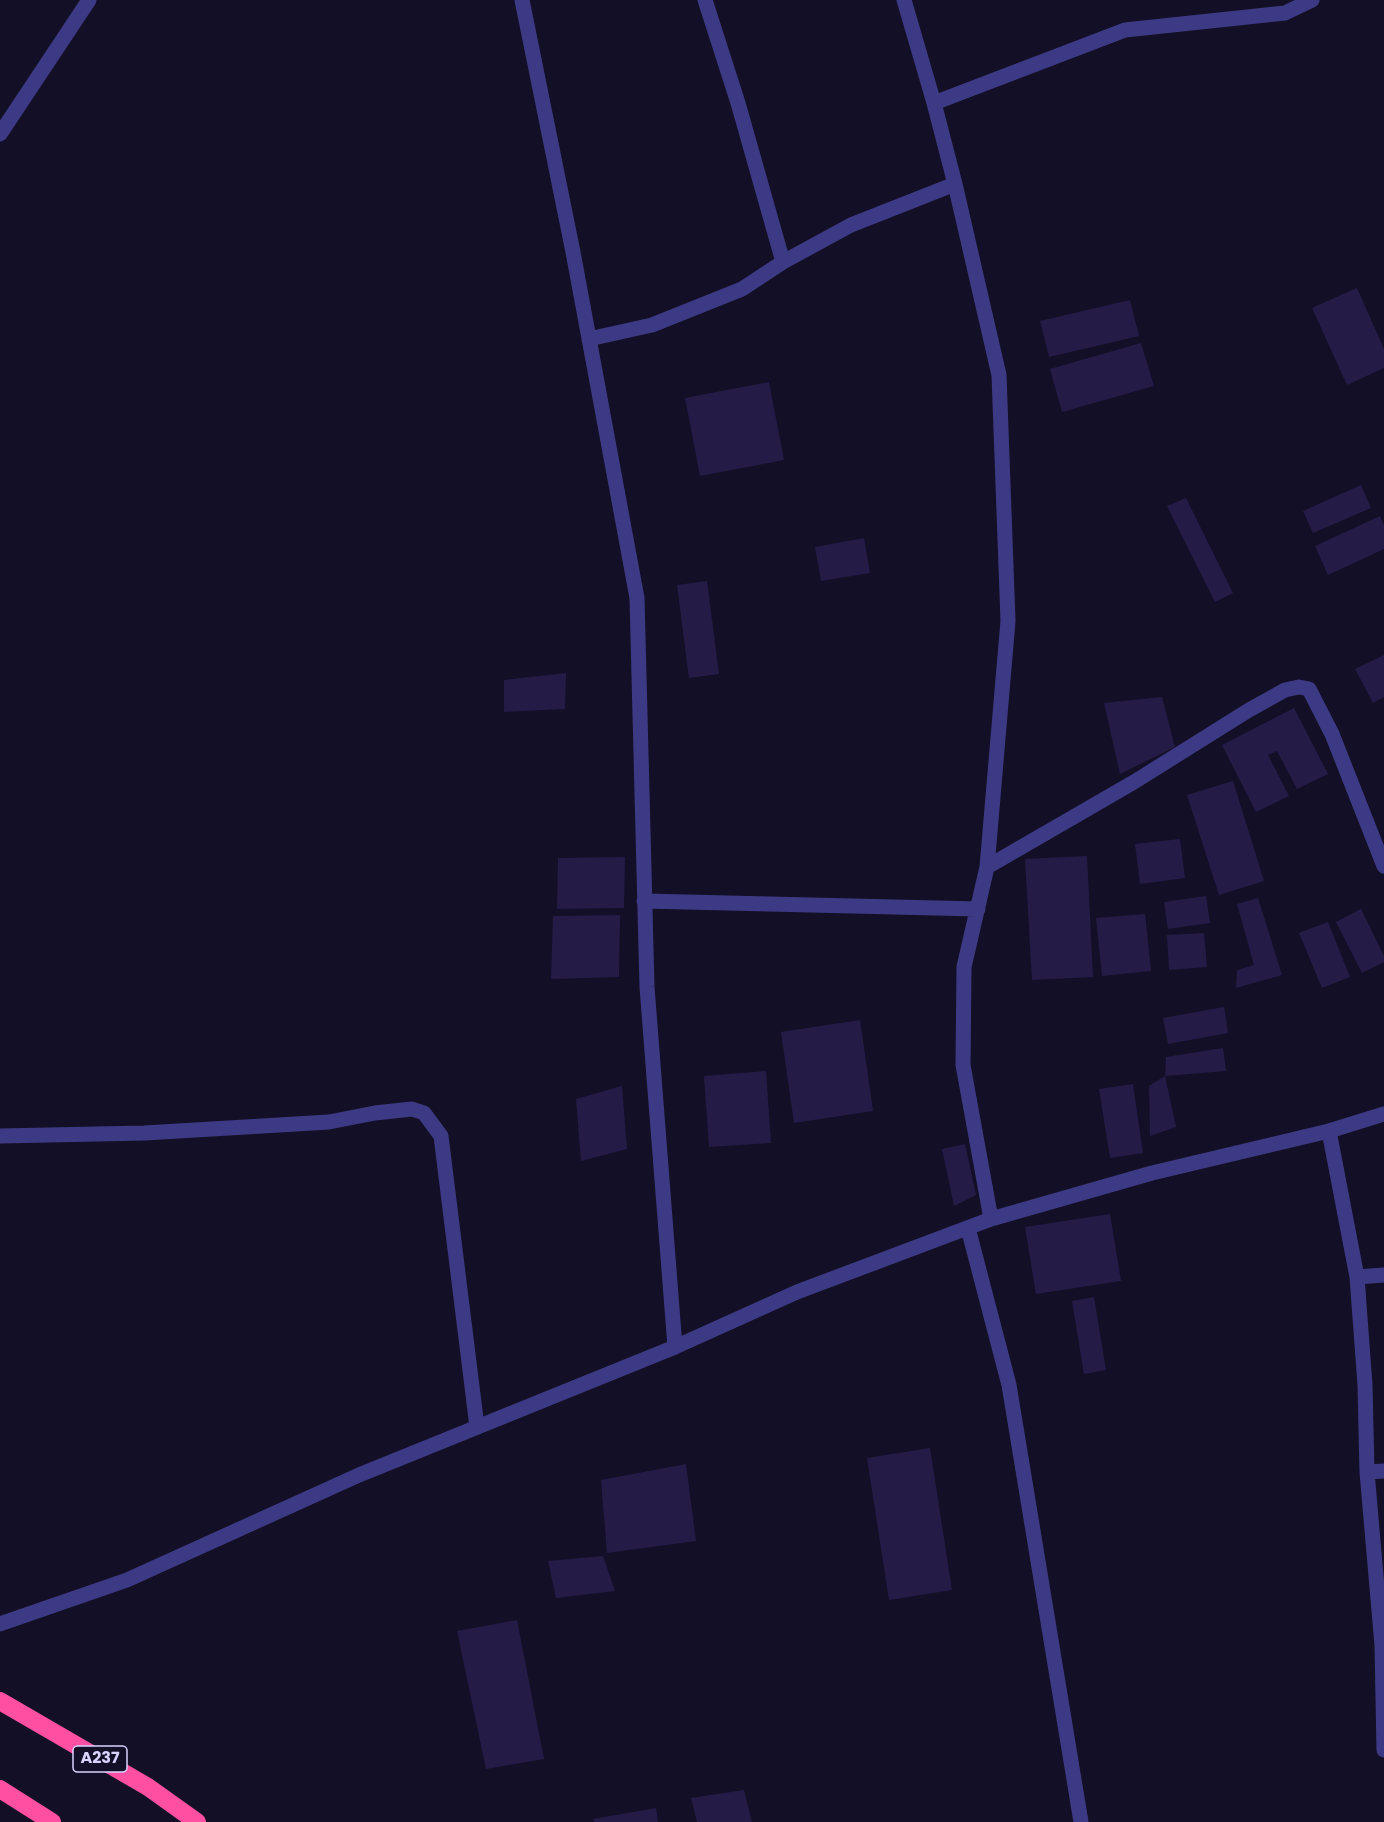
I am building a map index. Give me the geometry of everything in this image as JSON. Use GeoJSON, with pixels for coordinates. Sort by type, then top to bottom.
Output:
{"type":"FeatureCollection","features":[{"type":"Feature","properties":{"kind":"highway","name":"A237"},"geometry":{"type":"LineString","coordinates":[[0,1701],[148,1787],[197,1822]]}},
{"type":"Feature","properties":{"kind":"highway"},"geometry":{"type":"LineString","coordinates":[[0,1789],[52,1822]]}},
{"type":"Feature","properties":{"kind":"street"},"geometry":{"type":"LineString","coordinates":[[0,134],[89,0]]}},
{"type":"Feature","properties":{"kind":"street"},"geometry":{"type":"LineString","coordinates":[[522,0],[637,598],[646,987],[675,1347]]}},
{"type":"Feature","properties":{"kind":"street"},"geometry":{"type":"LineString","coordinates":[[705,0],[738,103],[783,262]]}},
{"type":"Feature","properties":{"kind":"street"},"geometry":{"type":"LineString","coordinates":[[904,0],[934,103],[999,375],[1008,621],[987,867],[964,968],[963,1065],[991,1219]]}},
{"type":"Feature","properties":{"kind":"street"},"geometry":{"type":"LineString","coordinates":[[934,103],[1125,30],[1285,13],[1312,0]]}},
{"type":"Feature","properties":{"kind":"street"},"geometry":{"type":"LineString","coordinates":[[589,339],[652,325],[742,289],[783,262],[851,225],[954,184]]}},
{"type":"Feature","properties":{"kind":"street"},"geometry":{"type":"LineString","coordinates":[[987,867],[1134,782],[1249,710],[1285,690],[1299,687],[1309,689],[1332,734],[1384,866]]}},
{"type":"Feature","properties":{"kind":"street"},"geometry":{"type":"LineString","coordinates":[[644,901],[978,909]]}},
{"type":"Feature","properties":{"kind":"street"},"geometry":{"type":"LineString","coordinates":[[0,1136],[145,1133],[329,1122],[412,1109],[424,1113],[441,1136],[477,1427]]}},
{"type":"Feature","properties":{"kind":"street"},"geometry":{"type":"LineString","coordinates":[[0,1624],[127,1580],[359,1475],[675,1347],[797,1292],[991,1219],[1152,1173],[1329,1131],[1384,1113]]}},
{"type":"Feature","properties":{"kind":"street"},"geometry":{"type":"LineString","coordinates":[[1329,1131],[1357,1277],[1365,1385],[1368,1472],[1383,1645],[1384,1750]]}},
{"type":"Feature","properties":{"kind":"street"},"geometry":{"type":"LineString","coordinates":[[968,1228],[1009,1385],[1081,1822]]}},
{"type":"Feature","properties":{"kind":"street"},"geometry":{"type":"LineString","coordinates":[[1357,1277],[1384,1275]]}},
{"type":"Feature","properties":{"kind":"street"},"geometry":{"type":"LineString","coordinates":[[1368,1472],[1384,1471]]}},
{"type":"Feature","properties":{"kind":"building"},"geometry":{"type":"Polygon","coordinates":[[[1357,288],[1384,349],[1384,368],[1347,385],[1312,308],[1357,288]]]}},
{"type":"Feature","properties":{"kind":"building"},"geometry":{"type":"Polygon","coordinates":[[[1130,300],[1139,336],[1049,357],[1040,321],[1130,300]]]}},
{"type":"Feature","properties":{"kind":"building"},"geometry":{"type":"Polygon","coordinates":[[[1141,343],[1154,386],[1062,412],[1050,369],[1141,343]]]}},
{"type":"Feature","properties":{"kind":"building"},"geometry":{"type":"Polygon","coordinates":[[[769,382],[784,460],[700,476],[685,398],[769,382]]]}},
{"type":"Feature","properties":{"kind":"building"},"geometry":{"type":"Polygon","coordinates":[[[1361,485],[1371,508],[1313,533],[1303,511],[1361,485]]]}},
{"type":"Feature","properties":{"kind":"building"},"geometry":{"type":"Polygon","coordinates":[[[1186,498],[1233,593],[1215,602],[1167,506],[1186,498]]]}},
{"type":"Feature","properties":{"kind":"building"},"geometry":{"type":"Polygon","coordinates":[[[1380,516],[1384,525],[1384,549],[1328,575],[1315,546],[1380,516]]]}},
{"type":"Feature","properties":{"kind":"building"},"geometry":{"type":"Polygon","coordinates":[[[864,538],[870,573],[821,581],[815,547],[864,538]]]}},
{"type":"Feature","properties":{"kind":"building"},"geometry":{"type":"Polygon","coordinates":[[[707,581],[719,674],[689,678],[677,585],[707,581]]]}},
{"type":"Feature","properties":{"kind":"building"},"geometry":{"type":"Polygon","coordinates":[[[1384,655],[1384,697],[1373,703],[1355,669],[1384,655]]]}},
{"type":"Feature","properties":{"kind":"building"},"geometry":{"type":"Polygon","coordinates":[[[566,673],[565,709],[504,712],[504,680],[566,673]]]}},
{"type":"Feature","properties":{"kind":"building"},"geometry":{"type":"Polygon","coordinates":[[[1162,697],[1175,747],[1120,774],[1104,703],[1162,697]]]}},
{"type":"Feature","properties":{"kind":"building"},"geometry":{"type":"Polygon","coordinates":[[[1294,708],[1328,774],[1297,789],[1277,751],[1268,755],[1289,796],[1256,812],[1222,745],[1294,708]]]}},
{"type":"Feature","properties":{"kind":"building"},"geometry":{"type":"Polygon","coordinates":[[[1233,781],[1264,881],[1219,895],[1187,795],[1233,781]]]}},
{"type":"Feature","properties":{"kind":"building"},"geometry":{"type":"Polygon","coordinates":[[[1180,839],[1185,878],[1140,884],[1135,844],[1180,839]]]}},
{"type":"Feature","properties":{"kind":"building"},"geometry":{"type":"Polygon","coordinates":[[[1087,856],[1093,977],[1032,980],[1025,859],[1087,856]]]}},
{"type":"Feature","properties":{"kind":"building"},"geometry":{"type":"Polygon","coordinates":[[[625,857],[624,908],[557,909],[558,858],[625,857]]]}},
{"type":"Feature","properties":{"kind":"building"},"geometry":{"type":"Polygon","coordinates":[[[1206,896],[1210,923],[1168,929],[1164,902],[1206,896]]]}},
{"type":"Feature","properties":{"kind":"building"},"geometry":{"type":"Polygon","coordinates":[[[1258,898],[1282,975],[1236,988],[1237,970],[1254,965],[1237,904],[1258,898]]]}},
{"type":"Feature","properties":{"kind":"building"},"geometry":{"type":"Polygon","coordinates":[[[1361,909],[1384,956],[1384,962],[1362,973],[1336,922],[1361,909]]]}},
{"type":"Feature","properties":{"kind":"building"},"geometry":{"type":"Polygon","coordinates":[[[1145,914],[1151,971],[1102,976],[1096,918],[1145,914]]]}},
{"type":"Feature","properties":{"kind":"building"},"geometry":{"type":"Polygon","coordinates":[[[620,915],[619,977],[551,979],[553,916],[620,915]]]}},
{"type":"Feature","properties":{"kind":"building"},"geometry":{"type":"Polygon","coordinates":[[[1328,922],[1350,977],[1322,988],[1299,933],[1328,922]]]}},
{"type":"Feature","properties":{"kind":"building"},"geometry":{"type":"Polygon","coordinates":[[[1204,933],[1207,967],[1169,970],[1167,935],[1204,933]]]}},
{"type":"Feature","properties":{"kind":"building"},"geometry":{"type":"Polygon","coordinates":[[[1224,1007],[1228,1033],[1168,1044],[1163,1018],[1224,1007]]]}},
{"type":"Feature","properties":{"kind":"building"},"geometry":{"type":"Polygon","coordinates":[[[860,1020],[873,1111],[794,1123],[781,1032],[860,1020]]]}},
{"type":"Feature","properties":{"kind":"building"},"geometry":{"type":"Polygon","coordinates":[[[1223,1048],[1226,1071],[1165,1076],[1166,1057],[1223,1048]]]}},
{"type":"Feature","properties":{"kind":"building"},"geometry":{"type":"Polygon","coordinates":[[[766,1071],[771,1143],[709,1147],[704,1076],[766,1071]]]}},
{"type":"Feature","properties":{"kind":"building"},"geometry":{"type":"Polygon","coordinates":[[[1165,1076],[1176,1127],[1150,1136],[1149,1086],[1165,1076]]]}},
{"type":"Feature","properties":{"kind":"building"},"geometry":{"type":"Polygon","coordinates":[[[1133,1084],[1143,1153],[1110,1158],[1099,1089],[1133,1084]]]}},
{"type":"Feature","properties":{"kind":"building"},"geometry":{"type":"Polygon","coordinates":[[[622,1086],[627,1149],[581,1161],[576,1099],[622,1086]]]}},
{"type":"Feature","properties":{"kind":"building"},"geometry":{"type":"Polygon","coordinates":[[[965,1144],[976,1195],[954,1206],[942,1149],[965,1144]]]}},
{"type":"Feature","properties":{"kind":"building"},"geometry":{"type":"Polygon","coordinates":[[[1110,1214],[1121,1281],[1036,1294],[1025,1227],[1110,1214]]]}},
{"type":"Feature","properties":{"kind":"building"},"geometry":{"type":"Polygon","coordinates":[[[1094,1297],[1106,1370],[1084,1374],[1072,1301],[1094,1297]]]}},
{"type":"Feature","properties":{"kind":"building"},"geometry":{"type":"Polygon","coordinates":[[[930,1448],[952,1590],[889,1600],[867,1458],[930,1448]]]}},
{"type":"Feature","properties":{"kind":"building"},"geometry":{"type":"Polygon","coordinates":[[[686,1464],[696,1541],[607,1553],[601,1480],[686,1464]]]}},
{"type":"Feature","properties":{"kind":"building"},"geometry":{"type":"Polygon","coordinates":[[[603,1556],[615,1591],[556,1598],[548,1561],[603,1556]]]}},
{"type":"Feature","properties":{"kind":"building"},"geometry":{"type":"Polygon","coordinates":[[[517,1620],[544,1759],[486,1769],[457,1631],[517,1620]]]}},
{"type":"Feature","properties":{"kind":"building"},"geometry":{"type":"Polygon","coordinates":[[[744,1790],[752,1822],[697,1822],[691,1798],[744,1790]]]}},
{"type":"Feature","properties":{"kind":"building"},"geometry":{"type":"Polygon","coordinates":[[[656,1808],[658,1822],[594,1822],[593,1819],[656,1808]]]}}]}
